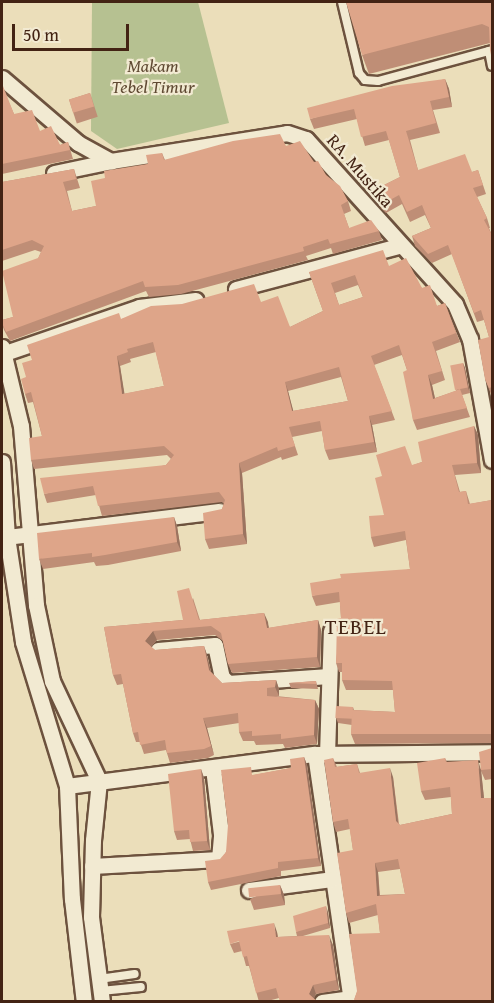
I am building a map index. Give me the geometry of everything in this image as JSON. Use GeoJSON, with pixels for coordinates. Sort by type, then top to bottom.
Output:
{"type":"FeatureCollection","features":[{"type":"Feature","properties":{"kind":"street"},"geometry":{"type":"LineString","coordinates":[[2,78],[78,143],[111,161]]}},
{"type":"Feature","properties":{"kind":"street","name":"RA. Mustika"},"geometry":{"type":"LineString","coordinates":[[34,177],[111,161],[292,133],[306,139],[399,246],[455,304],[464,319],[492,460]]}},
{"type":"Feature","properties":{"kind":"street"},"geometry":{"type":"LineString","coordinates":[[84,1002],[72,899],[72,785],[22,642],[18,536],[21,426],[2,351],[139,307],[183,304],[399,246]]}},
{"type":"Feature","properties":{"kind":"street"},"geometry":{"type":"LineString","coordinates":[[2,462],[20,481],[18,536],[52,681],[96,782],[91,917],[100,990]]}},
{"type":"Feature","properties":{"kind":"street"},"geometry":{"type":"LineString","coordinates":[[18,536],[219,511]]}},
{"type":"Feature","properties":{"kind":"street"},"geometry":{"type":"LineString","coordinates":[[322,1002],[350,1000],[333,879],[321,755],[331,631]]}},
{"type":"Feature","properties":{"kind":"street"},"geometry":{"type":"LineString","coordinates":[[158,650],[215,645],[223,680],[228,683],[329,676]]}},
{"type":"Feature","properties":{"kind":"street"},"geometry":{"type":"LineString","coordinates":[[72,785],[321,755],[492,752]]}},
{"type":"Feature","properties":{"kind":"street"},"geometry":{"type":"LineString","coordinates":[[92,866],[219,859],[221,834],[213,768]]}},
{"type":"Feature","properties":{"kind":"street"},"geometry":{"type":"LineString","coordinates":[[249,890],[333,879]]}},
{"type":"Feature","properties":{"kind":"lane"},"geometry":{"type":"LineString","coordinates":[[342,2],[359,74],[365,80],[378,81],[490,50],[492,66]]}},
{"type":"Feature","properties":{"kind":"lane"},"geometry":{"type":"LineString","coordinates":[[100,990],[135,975]]}},
{"type":"Feature","properties":{"kind":"lane"},"geometry":{"type":"LineString","coordinates":[[100,990],[141,987]]}},
{"type":"Feature","properties":{"kind":"green space","name":"Makam Tebel Timur"},"geometry":{"type":"Polygon","coordinates":[[[92,2],[198,2],[229,123],[117,149],[91,131],[92,2]]]}},
{"type":"Feature","properties":{"kind":"building"},"geometry":{"type":"Polygon","coordinates":[[[346,2],[492,2],[492,60],[489,27],[482,24],[362,55],[346,2]]]}},
{"type":"Feature","properties":{"kind":"building"},"geometry":{"type":"Polygon","coordinates":[[[445,79],[449,97],[430,101],[436,123],[406,131],[418,170],[465,154],[472,172],[478,170],[483,185],[473,188],[492,235],[492,387],[489,388],[485,379],[478,340],[489,337],[481,310],[474,313],[448,245],[428,254],[412,236],[431,228],[422,205],[407,212],[399,195],[383,204],[374,190],[400,177],[386,131],[361,137],[354,109],[310,119],[307,108],[392,86],[445,79]]]}},
{"type":"Feature","properties":{"kind":"building"},"geometry":{"type":"Polygon","coordinates":[[[3,86],[14,114],[32,110],[40,131],[51,126],[60,145],[68,142],[70,150],[2,164],[3,86]]]}},
{"type":"Feature","properties":{"kind":"building"},"geometry":{"type":"Polygon","coordinates":[[[90,93],[94,106],[73,113],[69,99],[90,93]]]}},
{"type":"Feature","properties":{"kind":"building"},"geometry":{"type":"Polygon","coordinates":[[[280,134],[286,146],[300,141],[314,162],[318,161],[326,175],[340,186],[348,201],[341,205],[349,228],[371,220],[379,231],[330,244],[328,239],[303,247],[304,251],[178,285],[145,287],[143,281],[6,332],[2,320],[13,317],[2,271],[38,258],[44,246],[32,240],[2,250],[2,182],[74,169],[76,179],[63,182],[72,211],[96,206],[91,181],[105,178],[104,171],[148,164],[146,155],[162,153],[164,160],[233,141],[280,134]]]}},
{"type":"Feature","properties":{"kind":"building"},"geometry":{"type":"Polygon","coordinates":[[[383,250],[389,266],[406,258],[422,288],[430,285],[437,306],[445,303],[456,333],[432,342],[442,371],[428,375],[433,399],[460,389],[467,408],[413,420],[403,372],[407,370],[399,345],[371,356],[392,411],[369,416],[374,442],[325,450],[320,421],[289,427],[295,446],[278,451],[277,447],[239,463],[243,534],[205,539],[203,513],[222,509],[225,500],[219,492],[98,506],[93,486],[44,494],[40,478],[166,465],[174,455],[164,446],[31,460],[29,438],[42,436],[31,392],[25,394],[21,379],[26,377],[22,363],[32,360],[27,345],[119,313],[121,319],[151,306],[182,304],[254,284],[261,302],[278,296],[290,327],[323,311],[309,272],[383,250]],[[355,275],[331,283],[339,305],[363,297],[355,275]],[[153,342],[127,349],[128,352],[117,356],[122,394],[164,386],[153,342]],[[339,367],[285,382],[292,411],[348,401],[339,367]]]}},
{"type":"Feature","properties":{"kind":"building"},"geometry":{"type":"Polygon","coordinates":[[[463,363],[468,388],[455,390],[450,365],[463,363]]]}},
{"type":"Feature","properties":{"kind":"building"},"geometry":{"type":"Polygon","coordinates":[[[474,426],[477,463],[452,465],[459,492],[466,491],[468,504],[492,500],[492,734],[351,734],[352,710],[395,712],[392,681],[342,680],[342,663],[336,663],[337,619],[341,618],[339,592],[312,596],[310,583],[341,578],[340,574],[410,569],[405,531],[371,537],[369,516],[384,515],[375,478],[382,476],[376,455],[405,446],[412,465],[422,462],[418,442],[474,426]]]}},
{"type":"Feature","properties":{"kind":"building"},"geometry":{"type":"Polygon","coordinates":[[[174,517],[177,542],[92,557],[92,553],[39,559],[37,533],[174,517]]]}},
{"type":"Feature","properties":{"kind":"building"},"geometry":{"type":"Polygon","coordinates":[[[189,588],[199,620],[264,613],[267,628],[318,620],[317,657],[228,664],[221,633],[211,626],[153,631],[145,641],[155,650],[204,646],[209,670],[222,683],[276,680],[275,687],[267,688],[267,696],[315,700],[314,735],[281,739],[281,734],[252,736],[252,731],[239,732],[238,713],[203,718],[211,746],[204,749],[167,753],[165,740],[140,745],[138,732],[133,733],[121,674],[113,675],[104,627],[183,620],[177,591],[189,588]]]}},
{"type":"Feature","properties":{"kind":"building"},"geometry":{"type":"Polygon","coordinates":[[[316,681],[316,684],[289,683],[316,681]]]}},
{"type":"Feature","properties":{"kind":"building"},"geometry":{"type":"Polygon","coordinates":[[[336,706],[353,707],[352,719],[335,718],[336,706]]]}},
{"type":"Feature","properties":{"kind":"building"},"geometry":{"type":"Polygon","coordinates":[[[492,748],[492,769],[481,770],[479,752],[492,748]]]}},
{"type":"Feature","properties":{"kind":"building"},"geometry":{"type":"Polygon","coordinates":[[[304,757],[318,858],[278,862],[278,868],[208,882],[205,861],[220,859],[226,852],[228,825],[221,770],[251,767],[252,775],[291,768],[290,759],[304,757]]]}},
{"type":"Feature","properties":{"kind":"building"},"geometry":{"type":"Polygon","coordinates":[[[333,758],[335,767],[357,764],[359,773],[390,768],[396,821],[400,825],[452,814],[450,787],[421,791],[417,763],[445,758],[446,762],[478,760],[481,798],[492,798],[492,1002],[328,1002],[354,1000],[357,991],[349,934],[380,933],[376,904],[346,913],[337,853],[353,850],[348,819],[333,822],[324,760],[333,758]],[[398,859],[375,863],[377,896],[405,894],[398,859]]]}},
{"type":"Feature","properties":{"kind":"building"},"geometry":{"type":"Polygon","coordinates":[[[201,769],[207,841],[190,842],[189,830],[174,831],[168,774],[201,769]]]}},
{"type":"Feature","properties":{"kind":"building"},"geometry":{"type":"Polygon","coordinates":[[[280,885],[281,894],[249,897],[248,888],[280,885]]]}},
{"type":"Feature","properties":{"kind":"building"},"geometry":{"type":"Polygon","coordinates":[[[326,906],[328,923],[296,932],[293,916],[326,906]]]}},
{"type":"Feature","properties":{"kind":"building"},"geometry":{"type":"Polygon","coordinates":[[[274,923],[276,937],[329,935],[336,980],[313,985],[309,994],[318,1002],[280,1002],[276,988],[256,993],[247,956],[243,957],[239,941],[230,944],[227,931],[274,923]]]}},
{"type":"Feature","properties":{"kind":"district","name":"TEBEL"},"geometry":{"type":"Point","coordinates":[356,627]}}]}
